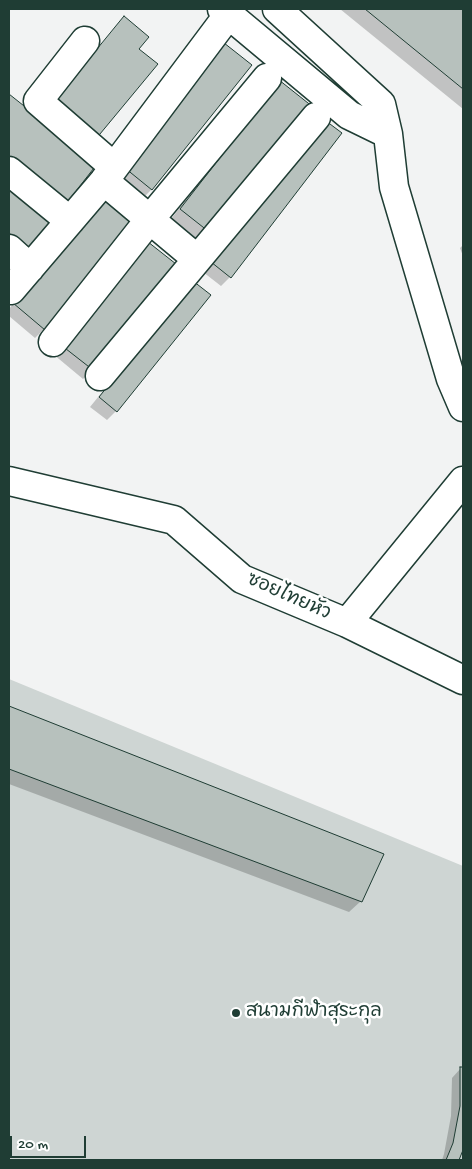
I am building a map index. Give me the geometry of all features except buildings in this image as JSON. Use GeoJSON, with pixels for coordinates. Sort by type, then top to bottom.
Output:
{"type":"FeatureCollection","features":[{"type":"Feature","properties":{"kind":"street"},"geometry":{"type":"LineString","coordinates":[[277,9],[381,104],[388,134],[394,187],[451,379],[463,406]]}},
{"type":"Feature","properties":{"kind":"street"},"geometry":{"type":"LineString","coordinates":[[12,290],[109,174],[226,12],[349,115],[388,134]]}},
{"type":"Feature","properties":{"kind":"street"},"geometry":{"type":"LineString","coordinates":[[85,41],[38,101],[150,219],[197,259]]}},
{"type":"Feature","properties":{"kind":"street"},"geometry":{"type":"LineString","coordinates":[[53,342],[150,219],[267,78]]}},
{"type":"Feature","properties":{"kind":"street"},"geometry":{"type":"LineString","coordinates":[[100,376],[316,117]]}},
{"type":"Feature","properties":{"kind":"street"},"geometry":{"type":"LineString","coordinates":[[9,171],[70,221]]}},
{"type":"Feature","properties":{"kind":"street"},"geometry":{"type":"LineString","coordinates":[[9,249],[30,268]]}},
{"type":"Feature","properties":{"kind":"street","name":"ซอยไทยหัว"},"geometry":{"type":"LineString","coordinates":[[9,481],[174,520],[242,579],[347,624],[463,481]]}},
{"type":"Feature","properties":{"kind":"street"},"geometry":{"type":"LineString","coordinates":[[347,624],[463,680]]}},
{"type":"Feature","properties":{"kind":"shaded area","name":"สนามกีฬาสุระกุล"},"geometry":{"type":"Polygon","coordinates":[[[9,679],[463,866],[463,1160],[9,1160],[9,679]]]}},
{"type":"Feature","properties":{"kind":"place","name":"สนามกีฬาสุระกุล"},"geometry":{"type":"Point","coordinates":[236,1013]}}]}
